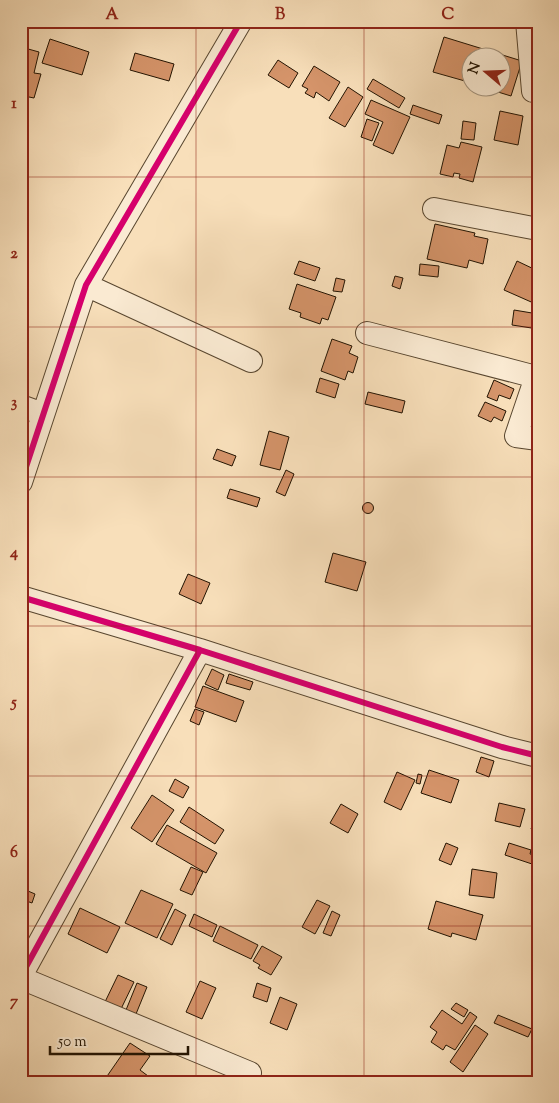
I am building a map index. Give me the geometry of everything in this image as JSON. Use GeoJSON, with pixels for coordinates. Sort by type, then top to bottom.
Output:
{"type":"FeatureCollection","features":[{"type":"Feature","properties":{"kind":"street"},"geometry":{"type":"LineString","coordinates":[[21,482],[86,285],[241,21]]}},
{"type":"Feature","properties":{"kind":"street"},"geometry":{"type":"LineString","coordinates":[[527,21],[532,91]]}},
{"type":"Feature","properties":{"kind":"street"},"geometry":{"type":"LineString","coordinates":[[434,209],[538,229]]}},
{"type":"Feature","properties":{"kind":"street"},"geometry":{"type":"LineString","coordinates":[[86,285],[251,361]]}},
{"type":"Feature","properties":{"kind":"street"},"geometry":{"type":"LineString","coordinates":[[367,333],[536,377],[516,436],[538,439]]}},
{"type":"Feature","properties":{"kind":"street"},"geometry":{"type":"LineString","coordinates":[[21,406],[43,414]]}},
{"type":"Feature","properties":{"kind":"street"},"geometry":{"type":"LineString","coordinates":[[21,597],[200,650],[502,747],[538,756]]}},
{"type":"Feature","properties":{"kind":"street"},"geometry":{"type":"LineString","coordinates":[[200,650],[21,977],[250,1073],[240,1082]]}},
{"type":"Feature","properties":{"kind":"building"},"geometry":{"type":"Polygon","coordinates":[[[444,37],[480,48],[462,48],[462,80],[433,72],[444,37]]]}},
{"type":"Feature","properties":{"kind":"building"},"geometry":{"type":"Polygon","coordinates":[[[50,39],[89,52],[82,75],[42,63],[50,39]]]}},
{"type":"Feature","properties":{"kind":"building"},"geometry":{"type":"Polygon","coordinates":[[[21,47],[39,52],[34,73],[41,74],[34,98],[24,96],[22,105],[21,47]]]}},
{"type":"Feature","properties":{"kind":"building"},"geometry":{"type":"Polygon","coordinates":[[[135,53],[174,64],[169,81],[130,70],[135,53]]]}},
{"type":"Feature","properties":{"kind":"building"},"geometry":{"type":"Polygon","coordinates":[[[512,58],[522,61],[512,93],[512,58]]]}},
{"type":"Feature","properties":{"kind":"building"},"geometry":{"type":"Polygon","coordinates":[[[278,60],[298,73],[289,88],[268,75],[278,60]]]}},
{"type":"Feature","properties":{"kind":"building"},"geometry":{"type":"Polygon","coordinates":[[[314,66],[340,82],[329,101],[316,92],[314,98],[305,93],[308,89],[302,86],[314,66]]]}},
{"type":"Feature","properties":{"kind":"building"},"geometry":{"type":"Polygon","coordinates":[[[373,79],[405,98],[399,108],[367,89],[373,79]]]}},
{"type":"Feature","properties":{"kind":"building"},"geometry":{"type":"Polygon","coordinates":[[[348,87],[363,97],[345,127],[329,118],[348,87]]]}},
{"type":"Feature","properties":{"kind":"building"},"geometry":{"type":"Polygon","coordinates":[[[371,100],[410,117],[393,154],[373,145],[383,122],[365,114],[371,100]]]}},
{"type":"Feature","properties":{"kind":"building"},"geometry":{"type":"Polygon","coordinates":[[[413,105],[442,115],[439,124],[410,114],[413,105]]]}},
{"type":"Feature","properties":{"kind":"building"},"geometry":{"type":"Polygon","coordinates":[[[500,111],[523,116],[518,145],[494,140],[500,111]]]}},
{"type":"Feature","properties":{"kind":"building"},"geometry":{"type":"Polygon","coordinates":[[[367,119],[379,123],[372,141],[361,137],[367,119]]]}},
{"type":"Feature","properties":{"kind":"building"},"geometry":{"type":"Polygon","coordinates":[[[463,121],[476,123],[474,140],[461,139],[463,121]]]}},
{"type":"Feature","properties":{"kind":"building"},"geometry":{"type":"Polygon","coordinates":[[[461,142],[482,147],[473,182],[459,178],[460,174],[454,173],[453,177],[440,174],[447,145],[459,148],[461,142]]]}},
{"type":"Feature","properties":{"kind":"building"},"geometry":{"type":"Polygon","coordinates":[[[435,224],[475,233],[474,236],[488,239],[483,264],[469,260],[467,268],[427,259],[435,224]]]}},
{"type":"Feature","properties":{"kind":"building"},"geometry":{"type":"Polygon","coordinates":[[[299,261],[320,268],[315,281],[294,274],[299,261]]]}},
{"type":"Feature","properties":{"kind":"building"},"geometry":{"type":"Polygon","coordinates":[[[517,261],[538,271],[538,305],[504,290],[517,261]]]}},
{"type":"Feature","properties":{"kind":"building"},"geometry":{"type":"Polygon","coordinates":[[[420,264],[439,266],[438,277],[419,275],[420,264]]]}},
{"type":"Feature","properties":{"kind":"building"},"geometry":{"type":"Polygon","coordinates":[[[395,276],[403,278],[400,289],[392,286],[395,276]]]}},
{"type":"Feature","properties":{"kind":"building"},"geometry":{"type":"Polygon","coordinates":[[[336,278],[345,280],[342,292],[333,291],[336,278]]]}},
{"type":"Feature","properties":{"kind":"building"},"geometry":{"type":"Polygon","coordinates":[[[297,284],[336,297],[328,320],[322,318],[320,324],[300,317],[301,313],[289,309],[297,284]]]}},
{"type":"Feature","properties":{"kind":"building"},"geometry":{"type":"Polygon","coordinates":[[[514,310],[538,314],[538,329],[512,325],[514,310]]]}},
{"type":"Feature","properties":{"kind":"building"},"geometry":{"type":"Polygon","coordinates":[[[332,339],[352,346],[349,353],[358,357],[353,373],[348,371],[345,380],[321,371],[332,339]]]}},
{"type":"Feature","properties":{"kind":"building"},"geometry":{"type":"Polygon","coordinates":[[[320,378],[339,384],[335,398],[316,392],[320,378]]]}},
{"type":"Feature","properties":{"kind":"building"},"geometry":{"type":"Polygon","coordinates":[[[494,380],[514,389],[510,399],[499,395],[497,401],[487,397],[494,380]]]}},
{"type":"Feature","properties":{"kind":"building"},"geometry":{"type":"Polygon","coordinates":[[[368,392],[405,401],[402,413],[365,404],[368,392]]]}},
{"type":"Feature","properties":{"kind":"building"},"geometry":{"type":"Polygon","coordinates":[[[485,402],[506,411],[502,421],[494,417],[491,422],[478,416],[485,402]]]}},
{"type":"Feature","properties":{"kind":"building"},"geometry":{"type":"Polygon","coordinates":[[[269,431],[289,437],[280,470],[260,465],[269,431]]]}},
{"type":"Feature","properties":{"kind":"building"},"geometry":{"type":"Polygon","coordinates":[[[217,449],[236,456],[232,466],[213,459],[217,449]]]}},
{"type":"Feature","properties":{"kind":"building"},"geometry":{"type":"Polygon","coordinates":[[[286,470],[294,474],[285,496],[276,492],[286,470]]]}},
{"type":"Feature","properties":{"kind":"building"},"geometry":{"type":"Polygon","coordinates":[[[230,489],[260,498],[257,507],[227,498],[230,489]]]}},
{"type":"Feature","properties":{"kind":"building"},"geometry":{"type":"Polygon","coordinates":[[[368,502],[374,508],[368,514],[362,508],[368,502]]]}},
{"type":"Feature","properties":{"kind":"building"},"geometry":{"type":"Polygon","coordinates":[[[333,553],[366,562],[357,591],[325,582],[333,553]]]}},
{"type":"Feature","properties":{"kind":"building"},"geometry":{"type":"Polygon","coordinates":[[[188,574],[210,583],[201,604],[179,594],[188,574]]]}},
{"type":"Feature","properties":{"kind":"building"},"geometry":{"type":"Polygon","coordinates":[[[212,669],[224,675],[218,690],[205,684],[212,669]]]}},
{"type":"Feature","properties":{"kind":"building"},"geometry":{"type":"Polygon","coordinates":[[[229,674],[253,682],[250,690],[226,683],[229,674]]]}},
{"type":"Feature","properties":{"kind":"building"},"geometry":{"type":"Polygon","coordinates":[[[203,686],[244,701],[236,722],[195,707],[203,686]]]}},
{"type":"Feature","properties":{"kind":"building"},"geometry":{"type":"Polygon","coordinates":[[[195,709],[204,712],[199,725],[190,721],[195,709]]]}},
{"type":"Feature","properties":{"kind":"building"},"geometry":{"type":"Polygon","coordinates":[[[481,757],[494,761],[489,777],[476,772],[481,757]]]}},
{"type":"Feature","properties":{"kind":"building"},"geometry":{"type":"Polygon","coordinates":[[[429,770],[459,780],[451,803],[421,793],[429,770]]]}},
{"type":"Feature","properties":{"kind":"building"},"geometry":{"type":"Polygon","coordinates":[[[397,772],[415,780],[401,810],[384,802],[397,772]]]}},
{"type":"Feature","properties":{"kind":"building"},"geometry":{"type":"Polygon","coordinates":[[[418,774],[422,775],[420,784],[416,783],[418,774]]]}},
{"type":"Feature","properties":{"kind":"building"},"geometry":{"type":"Polygon","coordinates":[[[175,779],[189,787],[183,798],[169,791],[175,779]]]}},
{"type":"Feature","properties":{"kind":"building"},"geometry":{"type":"Polygon","coordinates":[[[152,795],[174,810],[152,842],[131,828],[152,795]]]}},
{"type":"Feature","properties":{"kind":"building"},"geometry":{"type":"Polygon","coordinates":[[[499,803],[525,809],[520,827],[495,821],[499,803]]]}},
{"type":"Feature","properties":{"kind":"building"},"geometry":{"type":"Polygon","coordinates":[[[341,804],[358,814],[348,833],[330,823],[341,804]]]}},
{"type":"Feature","properties":{"kind":"building"},"geometry":{"type":"Polygon","coordinates":[[[189,807],[224,830],[215,844],[180,822],[189,807]]]}},
{"type":"Feature","properties":{"kind":"building"},"geometry":{"type":"Polygon","coordinates":[[[538,813],[538,831],[531,829],[538,813]]]}},
{"type":"Feature","properties":{"kind":"building"},"geometry":{"type":"Polygon","coordinates":[[[167,825],[217,853],[206,873],[156,844],[167,825]]]}},
{"type":"Feature","properties":{"kind":"building"},"geometry":{"type":"Polygon","coordinates":[[[538,835],[538,853],[532,852],[538,835]]]}},
{"type":"Feature","properties":{"kind":"building"},"geometry":{"type":"Polygon","coordinates":[[[446,843],[458,848],[451,865],[439,860],[446,843]]]}},
{"type":"Feature","properties":{"kind":"building"},"geometry":{"type":"Polygon","coordinates":[[[509,843],[531,850],[530,854],[535,855],[532,864],[505,855],[509,843]]]}},
{"type":"Feature","properties":{"kind":"building"},"geometry":{"type":"Polygon","coordinates":[[[191,867],[203,872],[192,895],[180,890],[191,867]]]}},
{"type":"Feature","properties":{"kind":"building"},"geometry":{"type":"Polygon","coordinates":[[[472,869],[497,873],[494,898],[469,895],[472,869]]]}},
{"type":"Feature","properties":{"kind":"building"},"geometry":{"type":"Polygon","coordinates":[[[21,888],[35,894],[32,903],[21,899],[21,888]]]}},
{"type":"Feature","properties":{"kind":"building"},"geometry":{"type":"Polygon","coordinates":[[[141,890],[173,904],[157,938],[125,923],[141,890]]]}},
{"type":"Feature","properties":{"kind":"building"},"geometry":{"type":"Polygon","coordinates":[[[317,900],[330,906],[315,934],[302,927],[317,900]]]}},
{"type":"Feature","properties":{"kind":"building"},"geometry":{"type":"Polygon","coordinates":[[[436,901],[483,915],[476,940],[452,933],[451,937],[428,929],[436,901]]]}},
{"type":"Feature","properties":{"kind":"building"},"geometry":{"type":"Polygon","coordinates":[[[80,908],[120,927],[107,953],[68,934],[80,908]]]}},
{"type":"Feature","properties":{"kind":"building"},"geometry":{"type":"Polygon","coordinates":[[[175,909],[186,915],[172,945],[160,939],[175,909]]]}},
{"type":"Feature","properties":{"kind":"building"},"geometry":{"type":"Polygon","coordinates":[[[332,911],[340,915],[331,936],[323,933],[332,911]]]}},
{"type":"Feature","properties":{"kind":"building"},"geometry":{"type":"Polygon","coordinates":[[[194,914],[217,925],[212,937],[189,926],[194,914]]]}},
{"type":"Feature","properties":{"kind":"building"},"geometry":{"type":"Polygon","coordinates":[[[220,926],[258,945],[251,959],[213,941],[220,926]]]}},
{"type":"Feature","properties":{"kind":"building"},"geometry":{"type":"Polygon","coordinates":[[[262,946],[282,957],[271,975],[258,968],[260,965],[253,961],[262,946]]]}},
{"type":"Feature","properties":{"kind":"building"},"geometry":{"type":"Polygon","coordinates":[[[118,975],[134,982],[120,1011],[104,1004],[118,975]]]}},
{"type":"Feature","properties":{"kind":"building"},"geometry":{"type":"Polygon","coordinates":[[[200,981],[216,988],[202,1019],[186,1012],[200,981]]]}},
{"type":"Feature","properties":{"kind":"building"},"geometry":{"type":"Polygon","coordinates":[[[137,983],[147,987],[136,1014],[126,1010],[137,983]]]}},
{"type":"Feature","properties":{"kind":"building"},"geometry":{"type":"Polygon","coordinates":[[[257,983],[271,988],[267,1002],[253,997],[257,983]]]}},
{"type":"Feature","properties":{"kind":"building"},"geometry":{"type":"Polygon","coordinates":[[[280,997],[297,1004],[287,1030],[270,1023],[280,997]]]}},
{"type":"Feature","properties":{"kind":"building"},"geometry":{"type":"Polygon","coordinates":[[[456,1003],[468,1010],[464,1017],[451,1009],[456,1003]]]}},
{"type":"Feature","properties":{"kind":"building"},"geometry":{"type":"Polygon","coordinates":[[[442,1010],[462,1024],[470,1012],[477,1017],[455,1050],[446,1045],[443,1050],[431,1042],[437,1032],[430,1027],[442,1010]]]}},
{"type":"Feature","properties":{"kind":"building"},"geometry":{"type":"Polygon","coordinates":[[[498,1015],[532,1029],[528,1037],[494,1023],[498,1015]]]}},
{"type":"Feature","properties":{"kind":"building"},"geometry":{"type":"Polygon","coordinates":[[[475,1025],[488,1034],[463,1072],[450,1062],[475,1025]]]}},
{"type":"Feature","properties":{"kind":"building"},"geometry":{"type":"Polygon","coordinates":[[[130,1043],[150,1056],[140,1070],[148,1076],[144,1082],[103,1082],[130,1043]]]}},
{"type":"Feature","properties":{"kind":"cycle path"},"geometry":{"type":"LineString","coordinates":[[21,482],[86,285],[241,21]]}},
{"type":"Feature","properties":{"kind":"cycle path"},"geometry":{"type":"LineString","coordinates":[[21,597],[200,650],[502,747],[538,756]]}},
{"type":"Feature","properties":{"kind":"cycle path"},"geometry":{"type":"LineString","coordinates":[[21,976],[200,650]]}}]}
